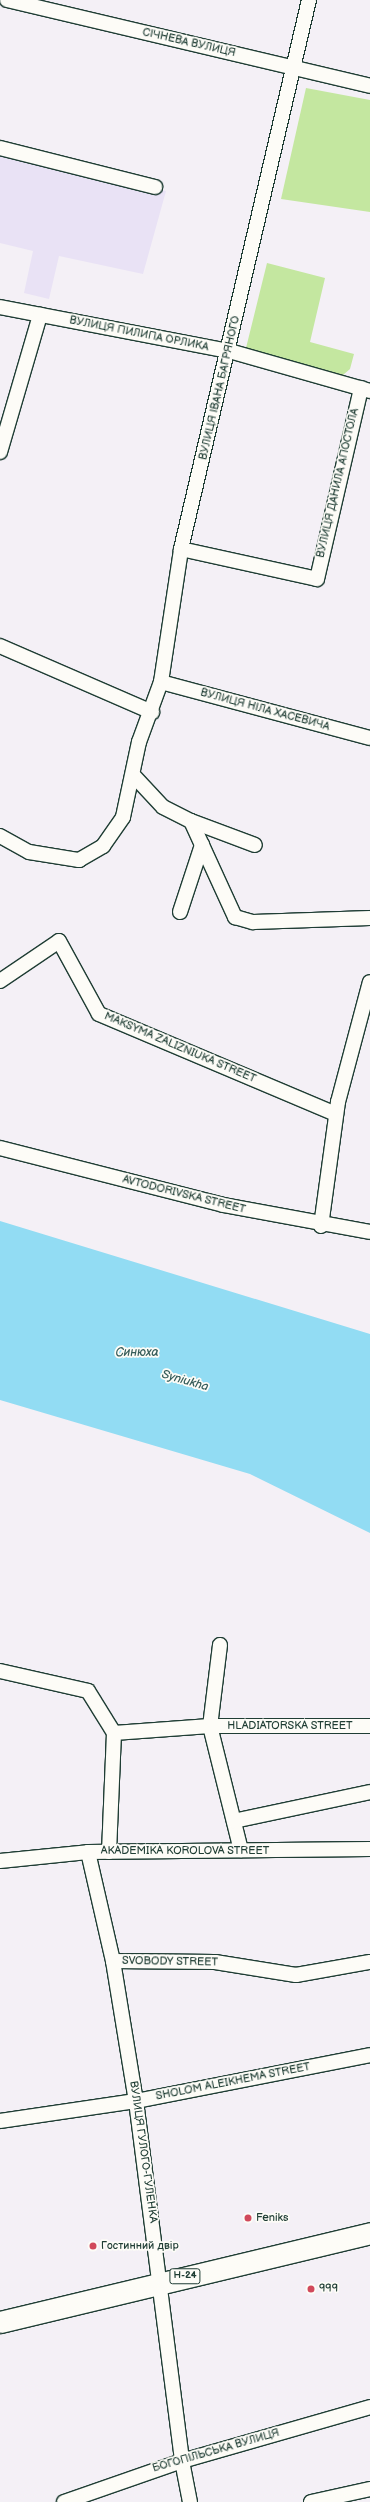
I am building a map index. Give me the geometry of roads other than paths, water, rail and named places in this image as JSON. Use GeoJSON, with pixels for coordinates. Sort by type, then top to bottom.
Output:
{"type":"FeatureCollection","features":[{"type":"Feature","properties":{"kind":"main road","name":"Н-24"},"geometry":{"type":"LineString","coordinates":[[0,2322],[370,2233]]}},
{"type":"Feature","properties":{"kind":"street","name":"СІЧНЕВА ВУЛИЦЯ"},"geometry":{"type":"LineString","coordinates":[[7,0],[370,86]]}},
{"type":"Feature","properties":{"kind":"street","name":"ВУЛИЦЯ ІВАНА БАГРЯНОГО"},"geometry":{"type":"LineString","coordinates":[[0,836],[29,852],[79,860],[103,846],[123,817],[134,776],[139,742],[152,712],[161,682],[181,549],[229,351],[310,0]]}},
{"type":"Feature","properties":{"kind":"street"},"geometry":{"type":"LineString","coordinates":[[0,148],[155,187]]}},
{"type":"Feature","properties":{"kind":"street","name":"ВУЛИЦЯ ПИЛИПА ОРЛИКА"},"geometry":{"type":"LineString","coordinates":[[0,307],[229,351],[365,390]]}},
{"type":"Feature","properties":{"kind":"street"},"geometry":{"type":"LineString","coordinates":[[0,452],[40,315]]}},
{"type":"Feature","properties":{"kind":"street","name":"ВУЛИЦЯ ДАНИЛА АПОСТОЛА"},"geometry":{"type":"LineString","coordinates":[[181,549],[317,578],[365,390]]}},
{"type":"Feature","properties":{"kind":"street"},"geometry":{"type":"LineString","coordinates":[[0,646],[152,712]]}},
{"type":"Feature","properties":{"kind":"street","name":"ВУЛИЦЯ НІЛА ХАСЕВИЧА"},"geometry":{"type":"LineString","coordinates":[[161,682],[370,738]]}},
{"type":"Feature","properties":{"kind":"street"},"geometry":{"type":"LineString","coordinates":[[134,776],[163,807],[191,821],[254,845]]}},
{"type":"Feature","properties":{"kind":"street"},"geometry":{"type":"LineString","coordinates":[[191,821],[235,917],[253,922],[370,918]]}},
{"type":"Feature","properties":{"kind":"street"},"geometry":{"type":"LineString","coordinates":[[180,912],[202,845]]}},
{"type":"Feature","properties":{"kind":"street","name":"MAKSYMA ZALIZNIUKA STREET"},"geometry":{"type":"LineString","coordinates":[[0,981],[59,941],[99,1014],[336,1114]]}},
{"type":"Feature","properties":{"kind":"street"},"geometry":{"type":"LineString","coordinates":[[321,1226],[336,1114],[370,982]]}},
{"type":"Feature","properties":{"kind":"street","name":"AVTODORIVSKA STREET"},"geometry":{"type":"LineString","coordinates":[[0,1148],[223,1205],[321,1226],[370,1232]]}},
{"type":"Feature","properties":{"kind":"street","name":"HLADIATORSKA STREET"},"geometry":{"type":"LineString","coordinates":[[210,1726],[220,1645]]}},
{"type":"Feature","properties":{"kind":"street"},"geometry":{"type":"LineString","coordinates":[[0,1672],[88,1690],[114,1733],[108,1852]]}},
{"type":"Feature","properties":{"kind":"street"},"geometry":{"type":"LineString","coordinates":[[210,1726],[241,1850]]}},
{"type":"Feature","properties":{"kind":"street","name":"HLADIATORSKA STREET"},"geometry":{"type":"LineString","coordinates":[[114,1733],[210,1726],[370,1726]]}},
{"type":"Feature","properties":{"kind":"street"},"geometry":{"type":"LineString","coordinates":[[234,1821],[370,1792]]}},
{"type":"Feature","properties":{"kind":"street","name":"AKADEMIKA KOROLOVA STREET"},"geometry":{"type":"LineString","coordinates":[[0,1861],[88,1852],[370,1849]]}},
{"type":"Feature","properties":{"kind":"street","name":"ВУЛИЦЯ ГУЛОГО-ГУЛЕНКА"},"geometry":{"type":"LineString","coordinates":[[88,1852],[113,1961],[136,2101],[162,2282],[182,2461],[190,2502]]}},
{"type":"Feature","properties":{"kind":"street","name":"SVOBODY STREET"},"geometry":{"type":"LineString","coordinates":[[113,1961],[215,1962],[296,1975],[370,1962]]}},
{"type":"Feature","properties":{"kind":"street","name":"SHOLOM ALEIKHEMA STREET"},"geometry":{"type":"LineString","coordinates":[[0,2121],[136,2101],[370,2055]]}},
{"type":"Feature","properties":{"kind":"street","name":"БОГОПІЛЬСЬКА ВУЛИЦЯ"},"geometry":{"type":"LineString","coordinates":[[64,2502],[182,2461],[370,2407]]}},
{"type":"Feature","properties":{"kind":"street"},"geometry":{"type":"LineString","coordinates":[[311,2502],[331,2500],[370,2489]]}},
{"type":"Feature","properties":{"kind":"water","name":"Синюха"},"geometry":{"type":"Polygon","coordinates":[[[0,1221],[370,1334],[370,1533],[250,1474],[0,1400],[0,1221]]]}},
{"type":"Feature","properties":{"kind":"place","name":"Feniks"},"geometry":{"type":"Point","coordinates":[248,2218]}},
{"type":"Feature","properties":{"kind":"place","name":"Гостинний двір"},"geometry":{"type":"Point","coordinates":[93,2246]}},
{"type":"Feature","properties":{"kind":"place","name":"999"},"geometry":{"type":"Point","coordinates":[311,2289]}},
{"type":"Feature","properties":{"kind":"water label","name":"Syniukha"},"geometry":{"type":"Point","coordinates":[185,1381]}}]}
